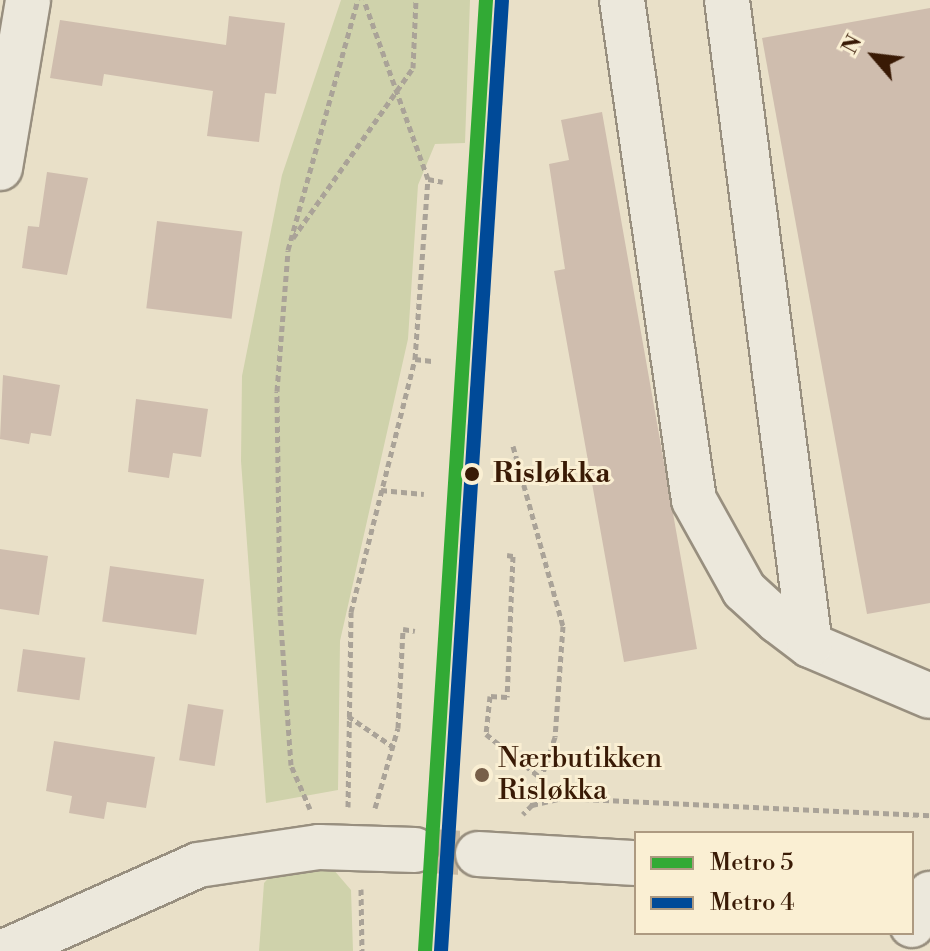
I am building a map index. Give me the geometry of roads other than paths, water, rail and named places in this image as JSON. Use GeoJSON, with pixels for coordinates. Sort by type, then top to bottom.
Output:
{"type":"FeatureCollection","features":[{"type":"Feature","properties":{"kind":"street"},"geometry":{"type":"LineString","coordinates":[[0,168],[28,0]]}},
{"type":"Feature","properties":{"kind":"street"},"geometry":{"type":"LineString","coordinates":[[622,0],[694,500],[744,590],[810,645],[930,696]]}},
{"type":"Feature","properties":{"kind":"street"},"geometry":{"type":"LineString","coordinates":[[727,0],[810,645]]}},
{"type":"Feature","properties":{"kind":"street"},"geometry":{"type":"LineString","coordinates":[[6,951],[198,865],[342,847],[415,850]]}},
{"type":"Feature","properties":{"kind":"street"},"geometry":{"type":"LineString","coordinates":[[478,854],[634,863]]}},
{"type":"Feature","properties":{"kind":"street"},"geometry":{"type":"LineString","coordinates":[[914,922],[930,894]]}},
{"type":"Feature","properties":{"kind":"street"},"geometry":{"type":"LineString","coordinates":[[888,951],[903,935]]}},
{"type":"Feature","properties":{"kind":"tunnel"},"geometry":{"type":"LineString","coordinates":[[415,850],[478,854]]}},
{"type":"Feature","properties":{"kind":"metro line","name":"5"},"geometry":{"type":"LineString","coordinates":[[425,951],[486,0]]}},
{"type":"Feature","properties":{"kind":"metro line","name":"4"},"geometry":{"type":"LineString","coordinates":[[441,951],[502,1]]}},
{"type":"Feature","properties":{"kind":"place","name":"Risløkka"},"geometry":{"type":"Point","coordinates":[472,474]}},
{"type":"Feature","properties":{"kind":"place","name":"Nærbutikken Risløkka"},"geometry":{"type":"Point","coordinates":[482,775]}}]}
